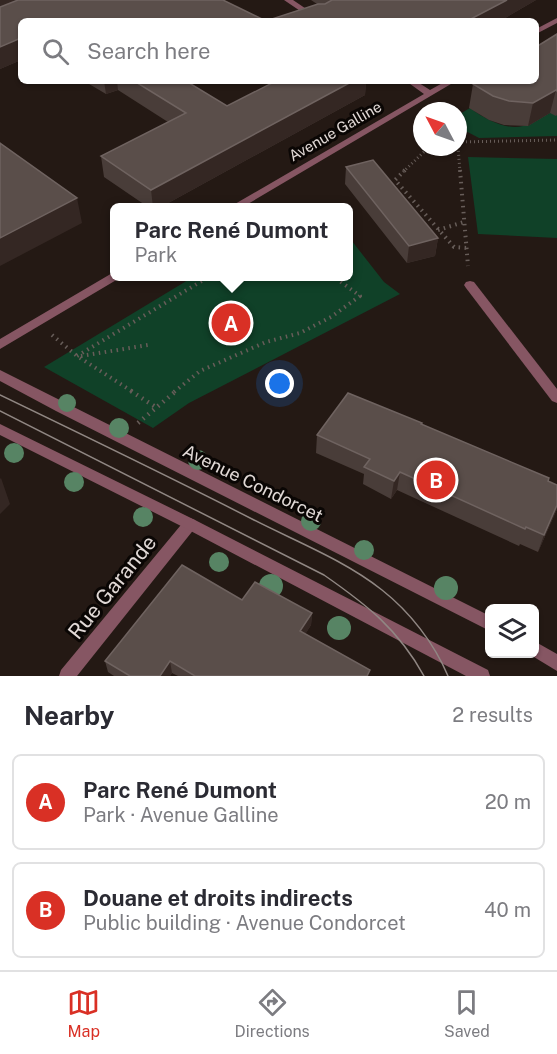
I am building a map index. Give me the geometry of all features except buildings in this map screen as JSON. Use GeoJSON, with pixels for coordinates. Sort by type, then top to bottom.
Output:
{"type":"FeatureCollection","features":[{"type":"Feature","properties":{"kind":"street"},"geometry":{"type":"LineString","coordinates":[[288,0],[316,18]]}},
{"type":"Feature","properties":{"kind":"street"},"geometry":{"type":"LineString","coordinates":[[292,14],[304,10]]}},
{"type":"Feature","properties":{"kind":"street"},"geometry":{"type":"LineString","coordinates":[[539,30],[557,20]]}},
{"type":"Feature","properties":{"kind":"street"},"geometry":{"type":"LineString","coordinates":[[415,84],[430,94]]}},
{"type":"Feature","properties":{"kind":"street","name":"Avenue Galline"},"geometry":{"type":"LineString","coordinates":[[240,203],[447,84]]}},
{"type":"Feature","properties":{"kind":"street"},"geometry":{"type":"LineString","coordinates":[[0,345],[110,278]]}},
{"type":"Feature","properties":{"kind":"street"},"geometry":{"type":"LineString","coordinates":[[470,285],[557,398]]}},
{"type":"Feature","properties":{"kind":"street","name":"Avenue Condorcet"},"geometry":{"type":"LineString","coordinates":[[0,375],[118,439],[331,542],[485,622]]}},
{"type":"Feature","properties":{"kind":"street"},"geometry":{"type":"LineString","coordinates":[[0,429],[190,524],[482,676]]}},
{"type":"Feature","properties":{"kind":"street","name":"Rue Garande"},"geometry":{"type":"LineString","coordinates":[[67,676],[190,524]]}},
{"type":"Feature","properties":{"kind":"street"},"geometry":{"type":"LineString","coordinates":[[539,651],[557,663]]}},
{"type":"Feature","properties":{"kind":"path"},"geometry":{"type":"LineString","coordinates":[[467,142],[557,140]]}},
{"type":"Feature","properties":{"kind":"path"},"geometry":{"type":"LineString","coordinates":[[420,156],[395,180],[454,247],[467,248]]}},
{"type":"Feature","properties":{"kind":"path"},"geometry":{"type":"LineString","coordinates":[[459,156],[470,285]]}},
{"type":"Feature","properties":{"kind":"path"},"geometry":{"type":"LineString","coordinates":[[438,230],[464,222]]}},
{"type":"Feature","properties":{"kind":"path"},"geometry":{"type":"LineString","coordinates":[[77,356],[202,281]]}},
{"type":"Feature","properties":{"kind":"path"},"geometry":{"type":"LineString","coordinates":[[118,439],[200,371],[266,342],[300,333],[331,317],[360,296],[340,281]]}},
{"type":"Feature","properties":{"kind":"path"},"geometry":{"type":"LineString","coordinates":[[37,321],[77,356],[157,408]]}},
{"type":"Feature","properties":{"kind":"path"},"geometry":{"type":"LineString","coordinates":[[77,356],[148,345]]}},
{"type":"Feature","properties":{"kind":"green space"},"geometry":{"type":"Polygon","coordinates":[[[470,108],[498,124],[518,127],[536,120],[544,111],[557,115],[557,136],[479,138],[467,132],[467,110],[470,108]]]}},
{"type":"Feature","properties":{"kind":"green space"},"geometry":{"type":"Polygon","coordinates":[[[468,157],[557,159],[557,238],[478,234],[468,157]]]}},
{"type":"Feature","properties":{"kind":"green space"},"geometry":{"type":"Polygon","coordinates":[[[353,242],[384,282],[400,294],[189,403],[153,428],[44,367],[186,281],[353,281],[353,242]]]}},
{"type":"Feature","properties":{"kind":"tram line"},"geometry":{"type":"LineString","coordinates":[[0,395],[320,552],[367,579],[411,618],[436,652],[448,676]]}},
{"type":"Feature","properties":{"kind":"tram line"},"geometry":{"type":"LineString","coordinates":[[0,411],[324,575],[368,608],[392,631],[424,676]]}},
{"type":"Feature","properties":{"kind":"place","name":"Parc René Dumont"},"geometry":{"type":"Point","coordinates":[231,323]}},
{"type":"Feature","properties":{"kind":"place","name":"Douane et droits indirects"},"geometry":{"type":"Point","coordinates":[436,480]}}]}
